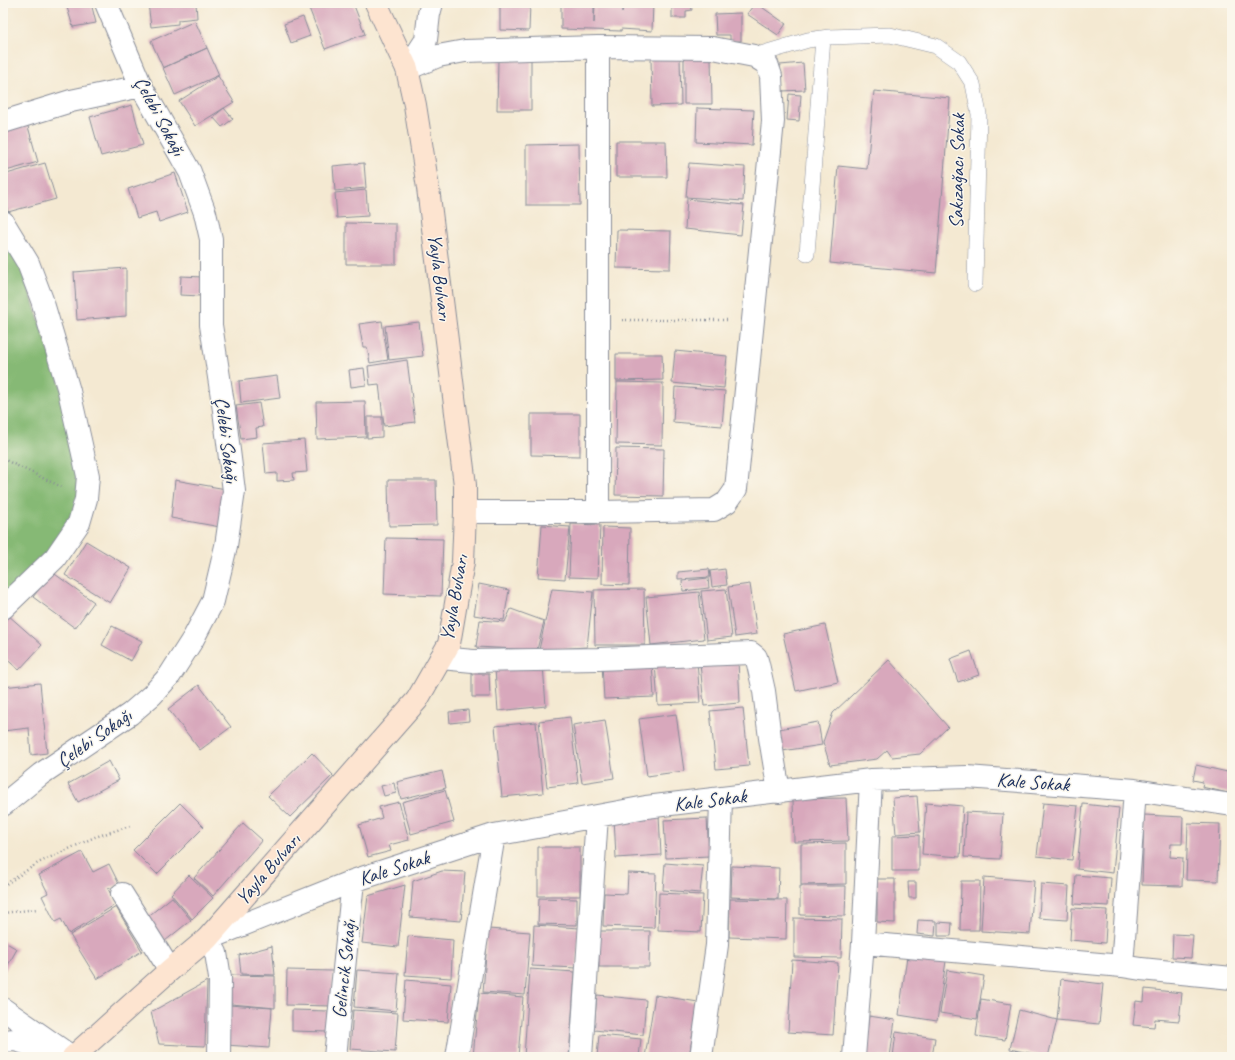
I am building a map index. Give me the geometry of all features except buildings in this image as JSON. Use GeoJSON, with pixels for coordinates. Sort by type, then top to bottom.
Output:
{"type":"FeatureCollection","features":[{"type":"Feature","properties":{"kind":"main road","name":"Yayla Bulvarı"},"geometry":{"type":"LineString","coordinates":[[72,1057],[207,939],[417,700],[449,644],[462,562],[465,485],[441,283],[415,105],[407,69],[376,3]]}},
{"type":"Feature","properties":{"kind":"street","name":"Çelebi Sokağı"},"geometry":{"type":"LineString","coordinates":[[3,805],[42,774],[130,714],[157,690],[170,675],[194,639],[214,601],[226,546],[234,491],[224,410],[211,325],[211,239],[205,213],[190,172],[142,86],[106,3]]}},
{"type":"Feature","properties":{"kind":"street"},"geometry":{"type":"LineString","coordinates":[[407,69],[426,40],[429,14],[432,3]]}},
{"type":"Feature","properties":{"kind":"street"},"geometry":{"type":"LineString","coordinates":[[407,69],[438,56],[465,51],[598,47],[713,48],[754,56],[767,64],[771,76],[773,122],[736,489],[727,502],[714,510],[465,512]]}},
{"type":"Feature","properties":{"kind":"street"},"geometry":{"type":"LineString","coordinates":[[598,47],[598,512]]}},
{"type":"Feature","properties":{"kind":"street"},"geometry":{"type":"LineString","coordinates":[[3,122],[71,101],[142,86]]}},
{"type":"Feature","properties":{"kind":"street"},"geometry":{"type":"LineString","coordinates":[[3,222],[28,263],[44,307],[69,391],[88,476],[86,499],[79,523],[55,558],[3,608]]}},
{"type":"Feature","properties":{"kind":"street"},"geometry":{"type":"LineString","coordinates":[[442,658],[473,661],[599,659],[751,653],[756,657],[764,691],[779,792]]}},
{"type":"Feature","properties":{"kind":"street","name":"Kale Sokak"},"geometry":{"type":"LineString","coordinates":[[207,939],[353,881],[494,835],[646,807],[871,780],[967,777],[1135,790],[1232,805]]}},
{"type":"Feature","properties":{"kind":"street"},"geometry":{"type":"LineString","coordinates":[[854,1057],[864,943],[871,780]]}},
{"type":"Feature","properties":{"kind":"street"},"geometry":{"type":"LineString","coordinates":[[1122,966],[1135,790]]}},
{"type":"Feature","properties":{"kind":"street"},"geometry":{"type":"LineString","coordinates":[[701,1057],[717,945],[721,798]]}},
{"type":"Feature","properties":{"kind":"street"},"geometry":{"type":"LineString","coordinates":[[581,1057],[597,816]]}},
{"type":"Feature","properties":{"kind":"street"},"geometry":{"type":"LineString","coordinates":[[456,1057],[494,835]]}},
{"type":"Feature","properties":{"kind":"street","name":"Gelincik Sokağı"},"geometry":{"type":"LineString","coordinates":[[335,1057],[353,881]]}},
{"type":"Feature","properties":{"kind":"street"},"geometry":{"type":"LineString","coordinates":[[122,894],[170,970]]}},
{"type":"Feature","properties":{"kind":"street"},"geometry":{"type":"LineString","coordinates":[[207,939],[216,953],[220,978],[219,1057]]}},
{"type":"Feature","properties":{"kind":"street"},"geometry":{"type":"LineString","coordinates":[[864,943],[1122,966],[1141,970],[1232,978]]}},
{"type":"Feature","properties":{"kind":"street"},"geometry":{"type":"LineString","coordinates":[[3,1009],[72,1057]]}},
{"type":"Feature","properties":{"kind":"street"},"geometry":{"type":"LineString","coordinates":[[3,1041],[15,1040],[72,1057]]}},
{"type":"Feature","properties":{"kind":"lane","name":"Sakızağacı Sokak"},"geometry":{"type":"LineString","coordinates":[[754,56],[808,40],[890,34],[936,46],[959,62],[973,84],[980,114],[975,284]]}},
{"type":"Feature","properties":{"kind":"lane"},"geometry":{"type":"LineString","coordinates":[[807,254],[823,38]]}},
{"type":"Feature","properties":{"kind":"path"},"geometry":{"type":"LineString","coordinates":[[598,320],[753,320]]}},
{"type":"Feature","properties":{"kind":"path"},"geometry":{"type":"LineString","coordinates":[[3,460],[86,499]]}},
{"type":"Feature","properties":{"kind":"path"},"geometry":{"type":"LineString","coordinates":[[3,886],[38,863],[95,837],[130,826]]}},
{"type":"Feature","properties":{"kind":"path"},"geometry":{"type":"LineString","coordinates":[[3,913],[37,909]]}},
{"type":"Feature","properties":{"kind":"green space"},"geometry":{"type":"Polygon","coordinates":[[[3,222],[10,233],[84,456],[79,523],[3,602],[3,222]]]}}]}
